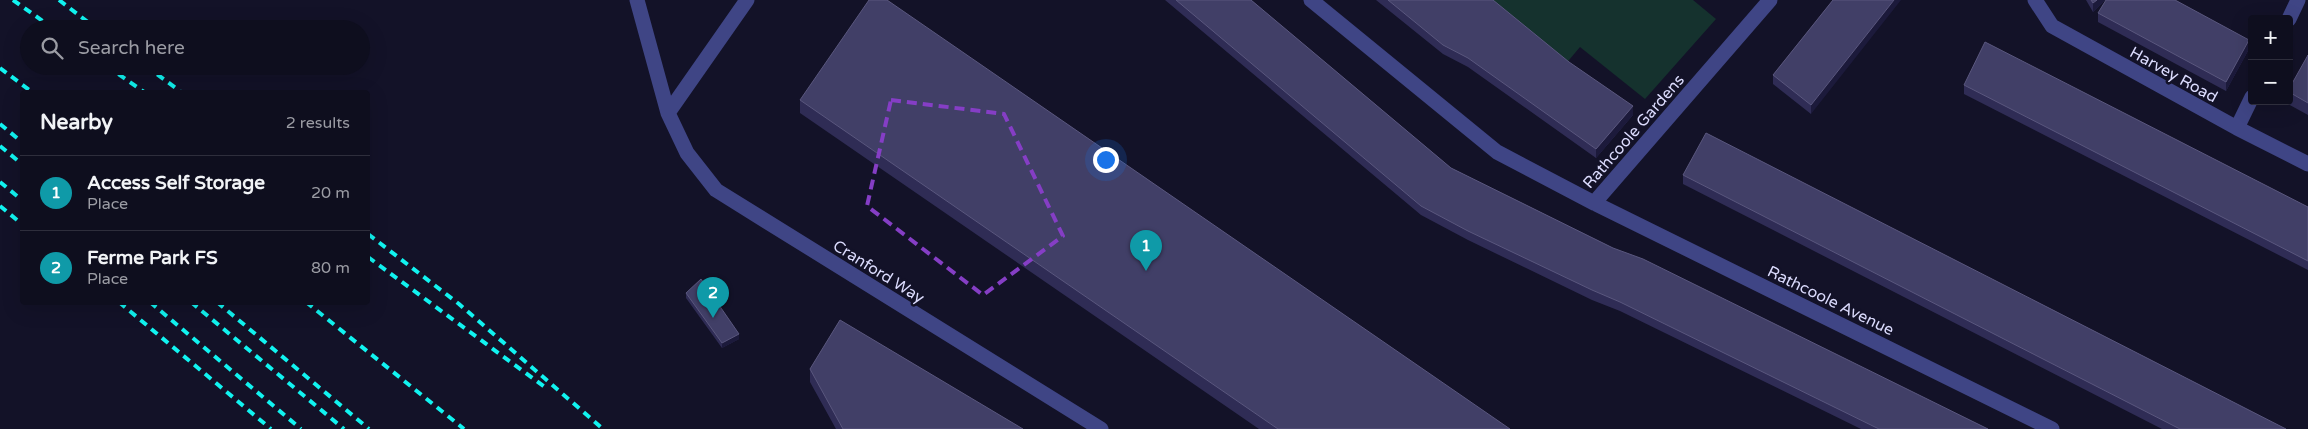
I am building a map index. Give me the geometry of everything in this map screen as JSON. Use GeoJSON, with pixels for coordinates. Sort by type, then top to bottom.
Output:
{"type":"FeatureCollection","features":[{"type":"Feature","properties":{"kind":"street","name":"Cranford Way"},"geometry":{"type":"LineString","coordinates":[[636,0],[668,114],[686,153],[716,190],[1101,429]]}},
{"type":"Feature","properties":{"kind":"street"},"geometry":{"type":"LineString","coordinates":[[668,114],[747,0]]}},
{"type":"Feature","properties":{"kind":"street","name":"Rathcoole Gardens"},"geometry":{"type":"LineString","coordinates":[[1311,0],[1497,152],[1594,203],[1770,0]]}},
{"type":"Feature","properties":{"kind":"street","name":"Harvey Road"},"geometry":{"type":"LineString","coordinates":[[2035,0],[2052,26],[2237,128],[2308,164]]}},
{"type":"Feature","properties":{"kind":"street"},"geometry":{"type":"LineString","coordinates":[[2291,15],[2298,0]]}},
{"type":"Feature","properties":{"kind":"street"},"geometry":{"type":"LineString","coordinates":[[2237,128],[2248,105]]}},
{"type":"Feature","properties":{"kind":"street","name":"Rathcoole Avenue"},"geometry":{"type":"LineString","coordinates":[[1594,203],[2052,429]]}},
{"type":"Feature","properties":{"kind":"highlighted area"},"geometry":{"type":"Polygon","coordinates":[[[891,100],[1004,114],[1063,236],[983,295],[867,206],[891,100]]]}},
{"type":"Feature","properties":{"kind":"green space"},"geometry":{"type":"Polygon","coordinates":[[[1482,0],[1693,0],[1716,19],[1645,99],[1580,47],[1564,66],[1482,0]]]}},
{"type":"Feature","properties":{"kind":"building"},"geometry":{"type":"Polygon","coordinates":[[[869,0],[887,0],[1510,429],[1278,429],[800,100],[869,0]]]}},
{"type":"Feature","properties":{"kind":"building"},"geometry":{"type":"Polygon","coordinates":[[[1176,0],[1251,0],[1451,168],[1613,248],[1643,259],[1988,429],[1879,429],[1620,302],[1468,231],[1421,206],[1176,0]]]}},
{"type":"Feature","properties":{"kind":"building"},"geometry":{"type":"Polygon","coordinates":[[[1388,0],[1493,0],[1569,62],[1633,106],[1596,149],[1468,58],[1443,45],[1388,0]]]}},
{"type":"Feature","properties":{"kind":"building"},"geometry":{"type":"Polygon","coordinates":[[[1833,0],[1894,0],[1811,105],[1773,75],[1833,0]]]}},
{"type":"Feature","properties":{"kind":"building"},"geometry":{"type":"Polygon","coordinates":[[[2106,0],[2175,0],[2248,39],[2248,42],[2226,82],[2098,13],[2106,0]]]}},
{"type":"Feature","properties":{"kind":"building"},"geometry":{"type":"Polygon","coordinates":[[[1985,42],[2308,207],[2308,261],[1964,85],[1985,42]]]}},
{"type":"Feature","properties":{"kind":"building"},"geometry":{"type":"Polygon","coordinates":[[[2308,55],[2308,103],[2293,94],[2293,82],[2308,55]]]}},
{"type":"Feature","properties":{"kind":"building"},"geometry":{"type":"Polygon","coordinates":[[[1706,133],[2286,429],[2180,429],[1683,175],[1706,133]]]}},
{"type":"Feature","properties":{"kind":"building"},"geometry":{"type":"Polygon","coordinates":[[[701,279],[739,334],[722,343],[686,293],[701,279]]]}},
{"type":"Feature","properties":{"kind":"building"},"geometry":{"type":"Polygon","coordinates":[[[840,320],[1023,429],[843,429],[810,369],[840,320]]]}},
{"type":"Feature","properties":{"kind":"railway"},"geometry":{"type":"LineString","coordinates":[[13,0],[41,20]]}},
{"type":"Feature","properties":{"kind":"railway"},"geometry":{"type":"LineString","coordinates":[[59,0],[85,20]]}},
{"type":"Feature","properties":{"kind":"railway"},"geometry":{"type":"LineString","coordinates":[[0,68],[29,90]]}},
{"type":"Feature","properties":{"kind":"railway"},"geometry":{"type":"LineString","coordinates":[[120,75],[141,90]]}},
{"type":"Feature","properties":{"kind":"railway"},"geometry":{"type":"LineString","coordinates":[[158,75],[178,90]]}},
{"type":"Feature","properties":{"kind":"railway"},"geometry":{"type":"LineString","coordinates":[[0,124],[20,140]]}},
{"type":"Feature","properties":{"kind":"railway"},"geometry":{"type":"LineString","coordinates":[[0,146],[20,162]]}},
{"type":"Feature","properties":{"kind":"railway"},"geometry":{"type":"LineString","coordinates":[[0,182],[20,198]]}},
{"type":"Feature","properties":{"kind":"railway"},"geometry":{"type":"LineString","coordinates":[[0,206],[20,222]]}},
{"type":"Feature","properties":{"kind":"railway"},"geometry":{"type":"LineString","coordinates":[[370,236],[459,304],[603,429]]}},
{"type":"Feature","properties":{"kind":"railway"},"geometry":{"type":"LineString","coordinates":[[370,258],[546,388]]}},
{"type":"Feature","properties":{"kind":"railway"},"geometry":{"type":"LineString","coordinates":[[123,305],[271,429]]}},
{"type":"Feature","properties":{"kind":"railway"},"geometry":{"type":"LineString","coordinates":[[154,305],[301,429]]}},
{"type":"Feature","properties":{"kind":"railway"},"geometry":{"type":"LineString","coordinates":[[195,305],[344,429]]}},
{"type":"Feature","properties":{"kind":"railway"},"geometry":{"type":"LineString","coordinates":[[221,305],[369,429]]}},
{"type":"Feature","properties":{"kind":"railway"},"geometry":{"type":"LineString","coordinates":[[310,305],[464,429]]}},
{"type":"Feature","properties":{"kind":"place","name":"Access Self Storage"},"geometry":{"type":"Point","coordinates":[1146,271]}},
{"type":"Feature","properties":{"kind":"place","name":"Ferme Park FS"},"geometry":{"type":"Point","coordinates":[713,318]}}]}
